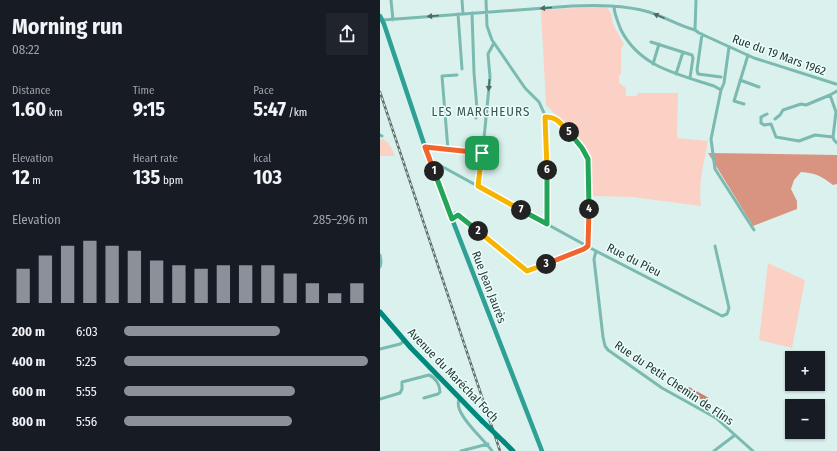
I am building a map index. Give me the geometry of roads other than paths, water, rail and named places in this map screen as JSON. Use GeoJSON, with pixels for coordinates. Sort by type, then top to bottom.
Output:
{"type":"FeatureCollection","features":[{"type":"Feature","properties":{"kind":"main road","name":"Rue Jean Jaurès"},"geometry":{"type":"LineString","coordinates":[[381,18],[430,162],[542,451]]}},
{"type":"Feature","properties":{"kind":"main road","name":"Avenue du Maréchal Foch"},"geometry":{"type":"LineString","coordinates":[[380,312],[404,341],[513,451]]}},
{"type":"Feature","properties":{"kind":"street"},"geometry":{"type":"LineString","coordinates":[[390,0],[393,20]]}},
{"type":"Feature","properties":{"kind":"street"},"geometry":{"type":"LineString","coordinates":[[462,0],[463,14]]}},
{"type":"Feature","properties":{"kind":"street"},"geometry":{"type":"LineString","coordinates":[[486,0],[488,33],[496,48],[525,88],[543,108],[545,117],[547,224]]}},
{"type":"Feature","properties":{"kind":"street"},"geometry":{"type":"LineString","coordinates":[[696,0],[696,30]]}},
{"type":"Feature","properties":{"kind":"street"},"geometry":{"type":"LineString","coordinates":[[611,2],[614,6],[620,26],[626,38],[638,53],[653,64],[676,74],[714,86],[721,90]]}},
{"type":"Feature","properties":{"kind":"street","name":"Rue du 19 Mars 1962"},"geometry":{"type":"LineString","coordinates":[[381,18],[393,20],[572,6],[614,6],[650,12],[696,30],[748,55],[837,84]]}},
{"type":"Feature","properties":{"kind":"street"},"geometry":{"type":"LineString","coordinates":[[472,13],[474,73],[478,109],[476,112],[476,118]]}},
{"type":"Feature","properties":{"kind":"street"},"geometry":{"type":"LineString","coordinates":[[458,14],[462,69]]}},
{"type":"Feature","properties":{"kind":"street"},"geometry":{"type":"LineString","coordinates":[[702,34],[696,70],[698,74],[721,78]]}},
{"type":"Feature","properties":{"kind":"street"},"geometry":{"type":"LineString","coordinates":[[651,42],[693,56],[690,78]]}},
{"type":"Feature","properties":{"kind":"street"},"geometry":{"type":"LineString","coordinates":[[478,186],[490,77],[488,54],[494,43]]}},
{"type":"Feature","properties":{"kind":"street"},"geometry":{"type":"LineString","coordinates":[[653,64],[659,44]]}},
{"type":"Feature","properties":{"kind":"street"},"geometry":{"type":"LineString","coordinates":[[729,47],[724,83],[721,90],[711,139],[715,168],[754,230]]}},
{"type":"Feature","properties":{"kind":"street"},"geometry":{"type":"LineString","coordinates":[[676,74],[683,52]]}},
{"type":"Feature","properties":{"kind":"street"},"geometry":{"type":"LineString","coordinates":[[744,104],[734,101],[748,55]]}},
{"type":"Feature","properties":{"kind":"street"},"geometry":{"type":"LineString","coordinates":[[448,150],[442,76],[457,75]]}},
{"type":"Feature","properties":{"kind":"street"},"geometry":{"type":"LineString","coordinates":[[740,80],[759,86]]}},
{"type":"Feature","properties":{"kind":"street"},"geometry":{"type":"LineString","coordinates":[[775,119],[783,110],[801,104],[806,105],[837,91]]}},
{"type":"Feature","properties":{"kind":"street"},"geometry":{"type":"LineString","coordinates":[[830,95],[836,112],[833,137],[837,143]]}},
{"type":"Feature","properties":{"kind":"street"},"geometry":{"type":"LineString","coordinates":[[767,114],[761,118],[761,123],[767,125],[771,124],[776,137],[779,139],[800,141],[815,135],[833,137]]}},
{"type":"Feature","properties":{"kind":"street"},"geometry":{"type":"LineString","coordinates":[[451,216],[458,215],[527,271],[579,251],[588,246],[588,159],[576,140],[557,119],[545,117]]}},
{"type":"Feature","properties":{"kind":"street"},"geometry":{"type":"LineString","coordinates":[[425,147],[482,153]]}},
{"type":"Feature","properties":{"kind":"street","name":"Rue du Pieu"},"geometry":{"type":"LineString","coordinates":[[430,162],[432,161],[596,251],[722,316],[727,314],[729,308],[715,246]]}},
{"type":"Feature","properties":{"kind":"street","name":"Rue du Petit Chemin de Flins"},"geometry":{"type":"LineString","coordinates":[[596,251],[594,265],[603,337],[605,346],[608,350],[662,388],[716,418],[752,451]]}},
{"type":"Feature","properties":{"kind":"street"},"geometry":{"type":"LineString","coordinates":[[380,255],[380,267]]}},
{"type":"Feature","properties":{"kind":"street"},"geometry":{"type":"LineString","coordinates":[[380,349],[400,344],[404,341]]}},
{"type":"Feature","properties":{"kind":"street"},"geometry":{"type":"LineString","coordinates":[[380,399],[400,393],[402,389],[402,382],[429,375],[432,376],[440,386],[440,392],[424,398]]}},
{"type":"Feature","properties":{"kind":"street"},"geometry":{"type":"LineString","coordinates":[[460,398],[458,404],[463,416],[469,425],[488,444],[492,451]]}},
{"type":"Feature","properties":{"kind":"street"},"geometry":{"type":"LineString","coordinates":[[714,451],[735,436]]}},
{"type":"Feature","properties":{"kind":"street"},"geometry":{"type":"LineString","coordinates":[[462,451],[488,444]]}},
{"type":"Feature","properties":{"kind":"railway"},"geometry":{"type":"LineString","coordinates":[[380,92],[500,451]]}},
{"type":"Feature","properties":{"kind":"district","name":"LES MARCHEURS"},"geometry":{"type":"Point","coordinates":[481,111]}}]}
